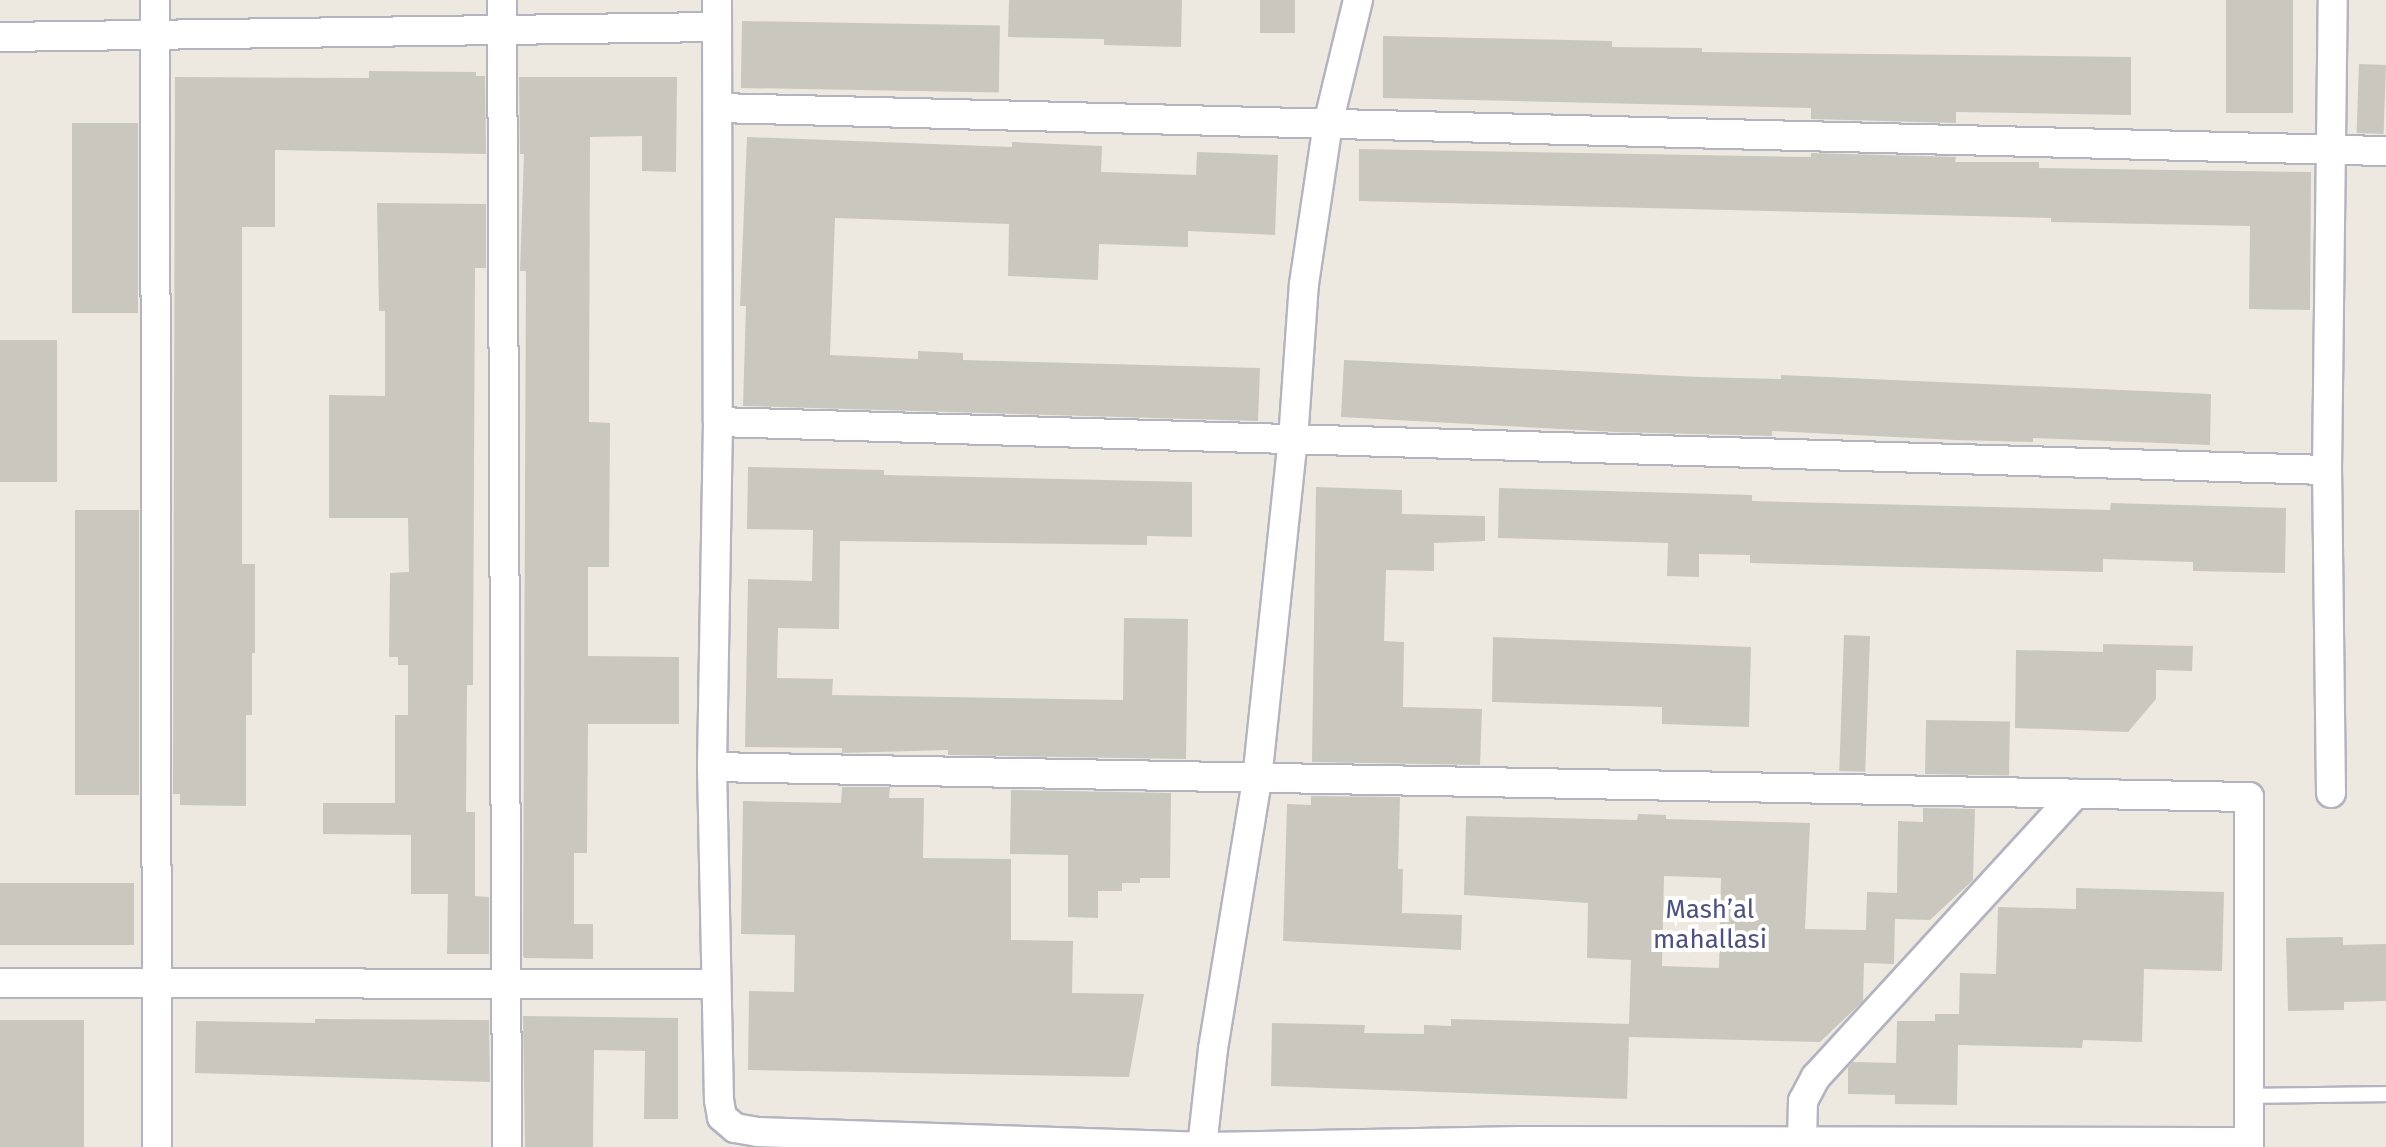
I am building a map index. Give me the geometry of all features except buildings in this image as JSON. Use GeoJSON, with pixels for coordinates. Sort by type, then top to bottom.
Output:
{"type":"FeatureCollection","features":[{"type":"Feature","properties":{"kind":"street"},"geometry":{"type":"LineString","coordinates":[[155,0],[157,1147]]}},
{"type":"Feature","properties":{"kind":"street"},"geometry":{"type":"LineString","coordinates":[[502,0],[507,1147]]}},
{"type":"Feature","properties":{"kind":"street"},"geometry":{"type":"LineString","coordinates":[[0,37],[502,30],[717,13],[718,422],[712,767],[722,1117],[735,1128],[854,1141],[1201,1147],[1213,1049],[1257,780],[1293,440],[1304,284],[1328,124],[1358,0]]}},
{"type":"Feature","properties":{"kind":"street"},"geometry":{"type":"LineString","coordinates":[[2331,793],[2327,470],[2333,0]]}},
{"type":"Feature","properties":{"kind":"street"},"geometry":{"type":"LineString","coordinates":[[718,108],[2386,151]]}},
{"type":"Feature","properties":{"kind":"street"},"geometry":{"type":"LineString","coordinates":[[718,422],[2327,470]]}},
{"type":"Feature","properties":{"kind":"street"},"geometry":{"type":"LineString","coordinates":[[712,767],[2249,797],[2249,1144],[1802,1141],[1209,1147]]}},
{"type":"Feature","properties":{"kind":"street"},"geometry":{"type":"LineString","coordinates":[[1802,1141],[1803,1101],[1816,1077],[2075,794]]}},
{"type":"Feature","properties":{"kind":"street"},"geometry":{"type":"LineString","coordinates":[[0,983],[716,984]]}},
{"type":"Feature","properties":{"kind":"lane"},"geometry":{"type":"LineString","coordinates":[[2248,1096],[2386,1094]]}},
{"type":"Feature","properties":{"kind":"district","name":"Mashʼal mahallasi"},"geometry":{"type":"Point","coordinates":[1710,925]}}]}
